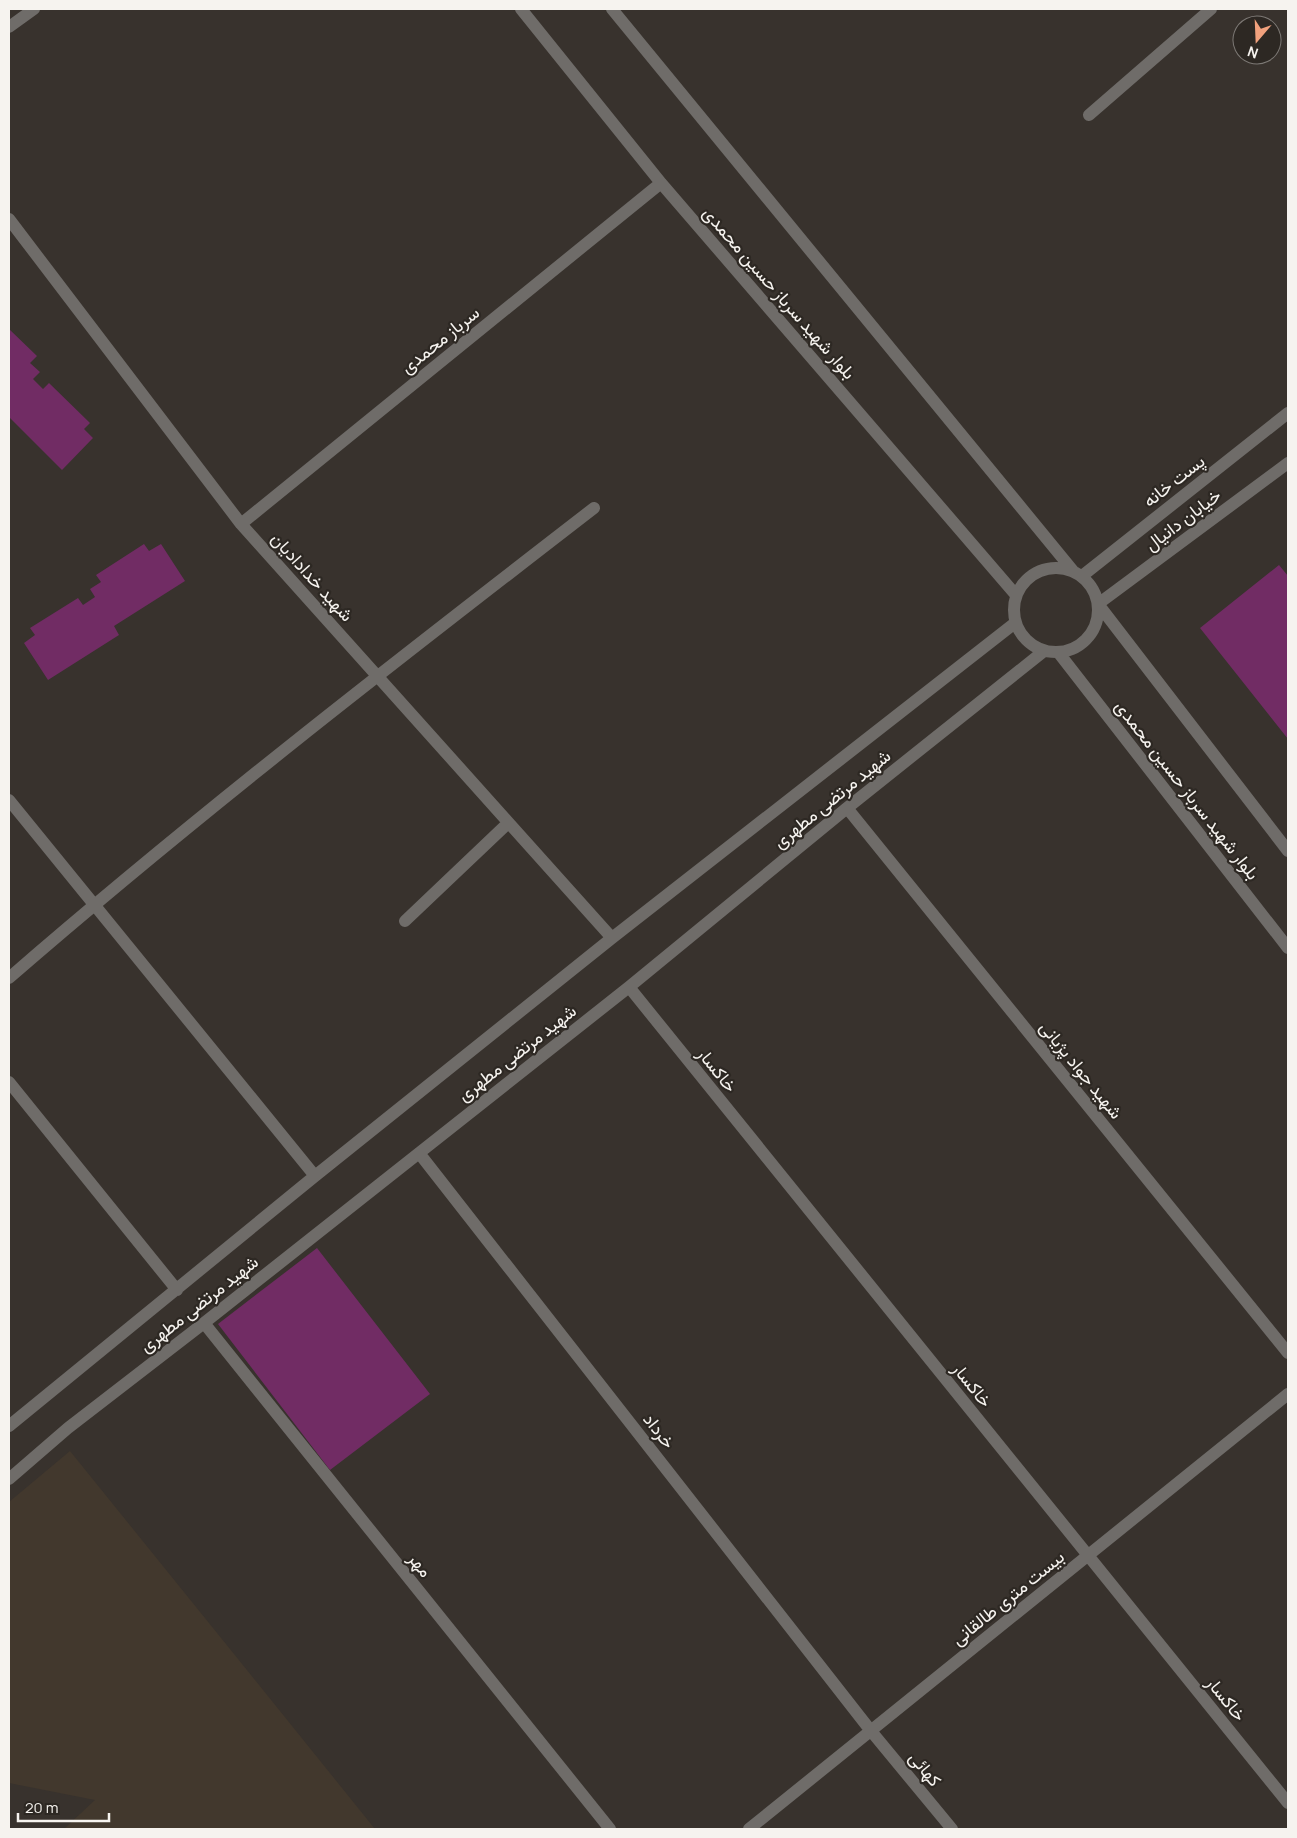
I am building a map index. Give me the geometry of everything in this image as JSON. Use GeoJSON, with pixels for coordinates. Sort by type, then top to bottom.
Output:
{"type":"FeatureCollection","features":[{"type":"Feature","properties":{"kind":"street"},"geometry":{"type":"LineString","coordinates":[[9,26],[34,9]]}},
{"type":"Feature","properties":{"kind":"street","name":"بلوار شهید سرباز حسین محمدی"},"geometry":{"type":"LineString","coordinates":[[521,9],[662,183],[1016,595]]}},
{"type":"Feature","properties":{"kind":"street"},"geometry":{"type":"LineString","coordinates":[[612,9],[1078,574],[1093,589],[1098,604],[1288,851]]}},
{"type":"Feature","properties":{"kind":"street"},"geometry":{"type":"LineString","coordinates":[[1089,116],[1211,9]]}},
{"type":"Feature","properties":{"kind":"street","name":"سرباز محمدی"},"geometry":{"type":"LineString","coordinates":[[241,524],[662,183]]}},
{"type":"Feature","properties":{"kind":"street","name":"شهید خدادادیان"},"geometry":{"type":"LineString","coordinates":[[9,219],[241,524],[612,938]]}},
{"type":"Feature","properties":{"kind":"street","name":"پست خانه"},"geometry":{"type":"LineString","coordinates":[[1078,574],[1288,413]]}},
{"type":"Feature","properties":{"kind":"street","name":"خیابان دانیال"},"geometry":{"type":"LineString","coordinates":[[1098,604],[1286,469]]}},
{"type":"Feature","properties":{"kind":"street"},"geometry":{"type":"LineString","coordinates":[[9,978],[93,905],[377,676],[594,508]]}},
{"type":"Feature","properties":{"kind":"street"},"geometry":{"type":"LineString","coordinates":[[1078,574],[1060,568],[1046,569],[1034,574],[1023,583],[1016,595],[1014,609],[1015,623],[1022,635],[1032,645],[1044,651],[1058,652],[1072,649],[1084,642],[1092,631],[1097,618],[1098,604]]}},
{"type":"Feature","properties":{"kind":"street","name":"شهید مرتضی مطهری"},"geometry":{"type":"LineString","coordinates":[[9,1426],[315,1176],[612,938],[1015,623]]}},
{"type":"Feature","properties":{"kind":"street","name":"شهید مرتضی مطهری"},"geometry":{"type":"LineString","coordinates":[[9,1479],[68,1428],[204,1323],[629,987],[847,808],[1044,651]]}},
{"type":"Feature","properties":{"kind":"street","name":"بلوار شهید سرباز حسین محمدی"},"geometry":{"type":"LineString","coordinates":[[1058,652],[1288,948]]}},
{"type":"Feature","properties":{"kind":"street"},"geometry":{"type":"LineString","coordinates":[[9,800],[315,1176]]}},
{"type":"Feature","properties":{"kind":"street","name":"شهید جواد پژیانی"},"geometry":{"type":"LineString","coordinates":[[847,808],[1288,1353]]}},
{"type":"Feature","properties":{"kind":"street"},"geometry":{"type":"LineString","coordinates":[[404,921],[508,823]]}},
{"type":"Feature","properties":{"kind":"street","name":"خاکسار"},"geometry":{"type":"LineString","coordinates":[[629,987],[1288,1803]]}},
{"type":"Feature","properties":{"kind":"street"},"geometry":{"type":"LineString","coordinates":[[9,1082],[177,1290]]}},
{"type":"Feature","properties":{"kind":"street","name":"خرداد"},"geometry":{"type":"LineString","coordinates":[[419,1153],[871,1730]]}},
{"type":"Feature","properties":{"kind":"street","name":"مهر"},"geometry":{"type":"LineString","coordinates":[[204,1323],[610,1829]]}},
{"type":"Feature","properties":{"kind":"street","name":"بیست متری طالقانی"},"geometry":{"type":"LineString","coordinates":[[749,1829],[1288,1394]]}},
{"type":"Feature","properties":{"kind":"street","name":"کهائی"},"geometry":{"type":"LineString","coordinates":[[871,1730],[952,1829]]}},
{"type":"Feature","properties":{"kind":"shaded area"},"geometry":{"type":"Polygon","coordinates":[[[70,1451],[375,1829],[64,1829],[95,1800],[9,1783],[9,1502],[70,1451]]]}},
{"type":"Feature","properties":{"kind":"building"},"geometry":{"type":"Polygon","coordinates":[[[9,329],[37,356],[30,363],[40,372],[33,379],[43,389],[49,383],[90,423],[84,429],[93,438],[62,470],[9,417],[9,329]]]}},
{"type":"Feature","properties":{"kind":"building"},"geometry":{"type":"Polygon","coordinates":[[[144,544],[149,551],[161,544],[185,581],[114,626],[119,635],[48,680],[24,643],[35,635],[30,628],[78,598],[83,605],[95,597],[90,589],[101,582],[96,575],[144,544]]]}},
{"type":"Feature","properties":{"kind":"building"},"geometry":{"type":"Polygon","coordinates":[[[1279,565],[1288,576],[1288,739],[1200,628],[1279,565]]]}},
{"type":"Feature","properties":{"kind":"building"},"geometry":{"type":"Polygon","coordinates":[[[317,1248],[430,1394],[330,1470],[218,1324],[317,1248]]]}}]}
